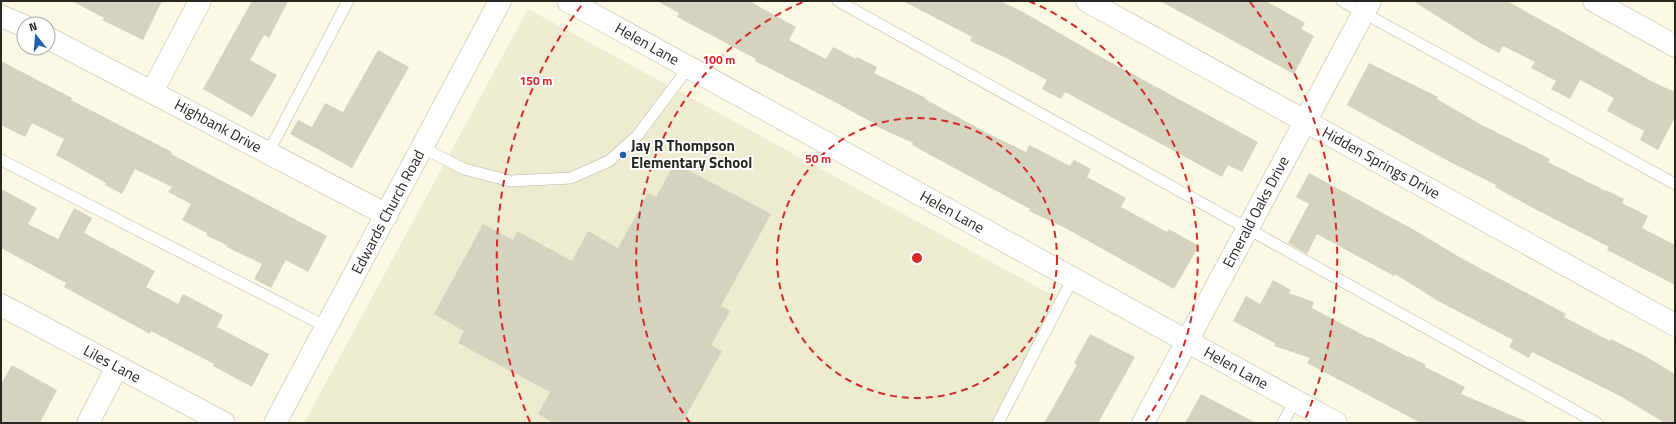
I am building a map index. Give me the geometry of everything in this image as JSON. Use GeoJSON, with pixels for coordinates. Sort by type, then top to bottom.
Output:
{"type":"FeatureCollection","features":[{"type":"Feature","properties":{"kind":"street"},"geometry":{"type":"LineString","coordinates":[[152,92],[200,1]]}},
{"type":"Feature","properties":{"kind":"street","name":"Edwards Church Road"},"geometry":{"type":"LineString","coordinates":[[275,423],[423,148],[500,1]]}},
{"type":"Feature","properties":{"kind":"street","name":"Helen Lane"},"geometry":{"type":"LineString","coordinates":[[568,1],[1336,423]]}},
{"type":"Feature","properties":{"kind":"street","name":"Hidden Springs Drive"},"geometry":{"type":"LineString","coordinates":[[1087,1],[1675,325]]}},
{"type":"Feature","properties":{"kind":"street"},"geometry":{"type":"LineString","coordinates":[[1594,1],[1675,46]]}},
{"type":"Feature","properties":{"kind":"street","name":"Emerald Oaks Drive"},"geometry":{"type":"LineString","coordinates":[[1143,423],[1367,7]]}},
{"type":"Feature","properties":{"kind":"street"},"geometry":{"type":"LineString","coordinates":[[1,16],[16,23]]}},
{"type":"Feature","properties":{"kind":"street","name":"Highbank Drive"},"geometry":{"type":"LineString","coordinates":[[56,42],[387,215]]}},
{"type":"Feature","properties":{"kind":"street","name":"Liles Lane"},"geometry":{"type":"LineString","coordinates":[[3,312],[118,367],[224,423]]}},
{"type":"Feature","properties":{"kind":"street"},"geometry":{"type":"LineString","coordinates":[[88,423],[118,367]]}},
{"type":"Feature","properties":{"kind":"lane"},"geometry":{"type":"LineString","coordinates":[[268,153],[348,1]]}},
{"type":"Feature","properties":{"kind":"lane"},"geometry":{"type":"LineString","coordinates":[[838,1],[1597,423]]}},
{"type":"Feature","properties":{"kind":"lane"},"geometry":{"type":"LineString","coordinates":[[1342,1],[1367,7],[1675,184]]}},
{"type":"Feature","properties":{"kind":"lane"},"geometry":{"type":"LineString","coordinates":[[423,148],[464,169],[510,182],[571,178],[609,161],[637,136],[689,68]]}},
{"type":"Feature","properties":{"kind":"lane"},"geometry":{"type":"LineString","coordinates":[[1,160],[327,327]]}},
{"type":"Feature","properties":{"kind":"lane"},"geometry":{"type":"LineString","coordinates":[[998,423],[1074,278]]}},
{"type":"Feature","properties":{"kind":"lane"},"geometry":{"type":"LineString","coordinates":[[1283,423],[1295,400]]}},
{"type":"Feature","properties":{"kind":"shaded area","name":"Jay R Thompson Elementary School"},"geometry":{"type":"Polygon","coordinates":[[[528,9],[1063,301],[997,423],[304,423],[528,9]]]}},
{"type":"Feature","properties":{"kind":"building"},"geometry":{"type":"Polygon","coordinates":[[[72,1],[162,1],[143,40],[102,20],[104,18],[72,1]]]}},
{"type":"Feature","properties":{"kind":"building"},"geometry":{"type":"Polygon","coordinates":[[[252,1],[288,1],[269,38],[264,35],[250,60],[277,75],[252,117],[203,89],[252,1]]]}},
{"type":"Feature","properties":{"kind":"building"},"geometry":{"type":"Polygon","coordinates":[[[657,1],[749,1],[796,27],[789,40],[826,59],[833,47],[856,59],[857,57],[877,67],[874,73],[926,98],[925,99],[987,133],[1026,152],[1029,145],[1070,166],[1074,160],[1091,169],[1087,177],[1126,198],[1121,207],[1167,232],[1169,229],[1199,246],[1174,289],[1067,229],[1029,211],[1030,209],[912,145],[913,143],[875,126],[875,124],[833,101],[755,61],[756,59],[677,17],[679,13],[657,1]]]}},
{"type":"Feature","properties":{"kind":"building"},"geometry":{"type":"Polygon","coordinates":[[[903,1],[1000,1],[1023,12],[1101,57],[1258,142],[1242,172],[1228,165],[1222,177],[1065,92],[1061,99],[1042,89],[1047,80],[970,41],[972,37],[903,1]]]}},
{"type":"Feature","properties":{"kind":"building"},"geometry":{"type":"Polygon","coordinates":[[[1160,1],[1266,1],[1305,23],[1301,29],[1314,36],[1294,74],[1160,1]]]}},
{"type":"Feature","properties":{"kind":"building"},"geometry":{"type":"Polygon","coordinates":[[[1413,1],[1507,1],[1653,82],[1675,92],[1675,117],[1658,150],[1640,140],[1644,131],[1607,111],[1614,98],[1580,80],[1570,99],[1551,89],[1556,81],[1531,68],[1535,62],[1503,46],[1499,53],[1480,43],[1413,1]]]}},
{"type":"Feature","properties":{"kind":"building"},"geometry":{"type":"Polygon","coordinates":[[[378,50],[409,67],[352,168],[290,134],[298,120],[312,127],[325,103],[343,112],[378,50]]]}},
{"type":"Feature","properties":{"kind":"building"},"geometry":{"type":"Polygon","coordinates":[[[1,61],[72,98],[71,100],[172,152],[171,154],[327,236],[308,272],[286,260],[271,288],[254,279],[262,264],[227,247],[228,246],[206,235],[207,233],[182,220],[191,204],[168,192],[172,187],[135,169],[122,194],[105,185],[106,183],[56,155],[64,139],[32,123],[25,137],[1,125],[1,61]]]}},
{"type":"Feature","properties":{"kind":"building"},"geometry":{"type":"Polygon","coordinates":[[[1369,63],[1438,97],[1437,99],[1480,124],[1550,159],[1548,162],[1624,199],[1622,203],[1648,216],[1642,228],[1675,245],[1675,285],[1607,250],[1609,247],[1533,208],[1495,187],[1496,185],[1450,162],[1347,105],[1369,63]]]}},
{"type":"Feature","properties":{"kind":"building"},"geometry":{"type":"Polygon","coordinates":[[[675,163],[771,214],[721,306],[730,311],[711,345],[722,351],[682,423],[554,423],[538,414],[550,392],[458,343],[464,331],[434,314],[483,224],[513,240],[517,231],[572,261],[588,231],[618,248],[648,193],[656,197],[675,163]]]}},
{"type":"Feature","properties":{"kind":"building"},"geometry":{"type":"Polygon","coordinates":[[[1309,173],[1416,231],[1461,258],[1566,314],[1564,317],[1610,341],[1611,339],[1645,356],[1675,374],[1675,423],[1665,423],[1620,396],[1532,352],[1529,358],[1509,347],[1513,340],[1438,301],[1395,274],[1394,276],[1317,234],[1307,254],[1288,243],[1309,204],[1296,197],[1309,173]]]}},
{"type":"Feature","properties":{"kind":"building"},"geometry":{"type":"Polygon","coordinates":[[[1,189],[37,208],[28,224],[58,239],[74,208],[92,218],[84,233],[155,271],[146,287],[178,304],[183,294],[223,315],[217,327],[269,354],[252,387],[213,366],[214,364],[151,331],[150,334],[64,287],[66,283],[1,248],[1,189]]]}},
{"type":"Feature","properties":{"kind":"building"},"geometry":{"type":"Polygon","coordinates":[[[1273,280],[1291,290],[1289,293],[1314,302],[1312,308],[1369,338],[1370,337],[1408,357],[1409,356],[1426,365],[1425,367],[1465,387],[1461,394],[1530,423],[1421,423],[1307,363],[1310,358],[1274,346],[1275,343],[1233,321],[1246,296],[1260,304],[1273,280]]]}},
{"type":"Feature","properties":{"kind":"building"},"geometry":{"type":"Polygon","coordinates":[[[1090,334],[1135,357],[1098,423],[1044,423],[1077,365],[1074,363],[1090,334]]]}},
{"type":"Feature","properties":{"kind":"building"},"geometry":{"type":"Polygon","coordinates":[[[12,365],[57,390],[40,423],[1,423],[1,384],[12,365]]]}},
{"type":"Feature","properties":{"kind":"building"},"geometry":{"type":"Polygon","coordinates":[[[1201,394],[1256,423],[1185,423],[1201,394]]]}},
{"type":"Feature","properties":{"kind":"place","name":"Jay R Thompson Elementary School"},"geometry":{"type":"Point","coordinates":[623,155]}}]}
